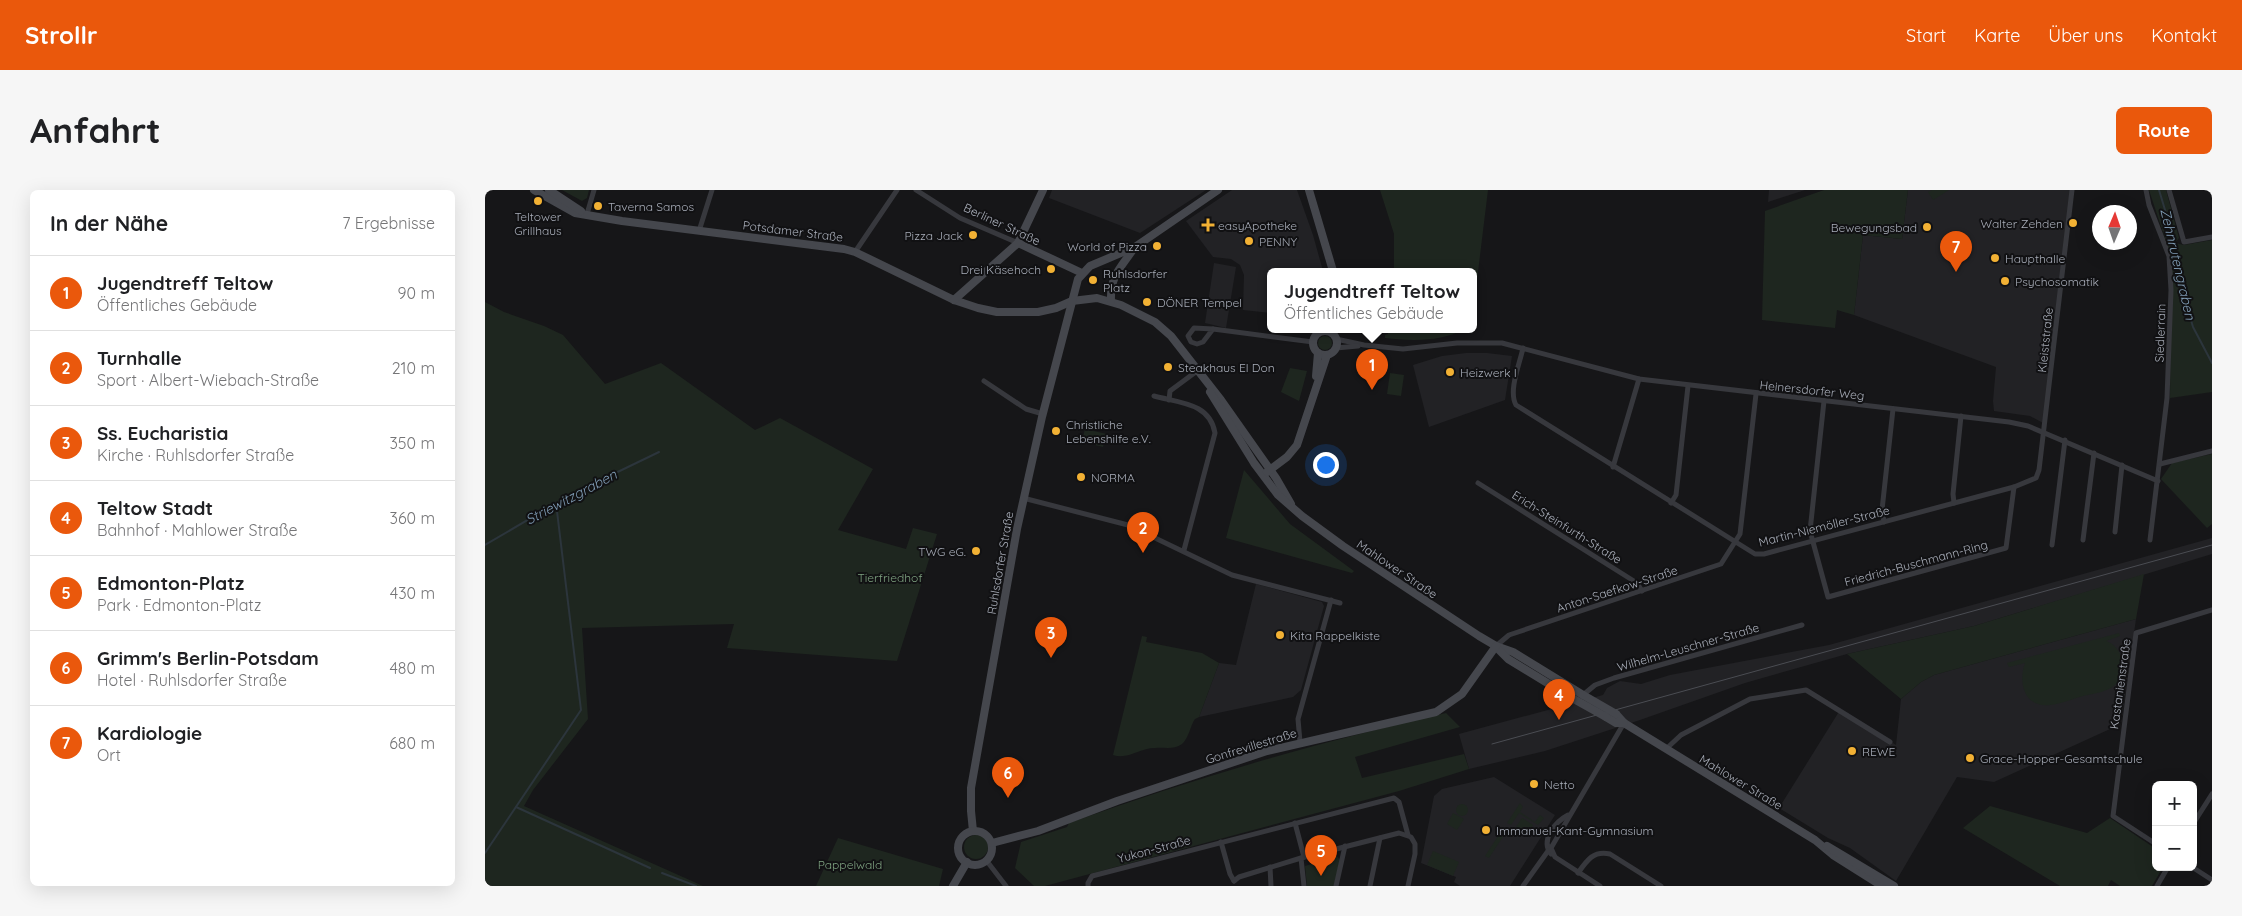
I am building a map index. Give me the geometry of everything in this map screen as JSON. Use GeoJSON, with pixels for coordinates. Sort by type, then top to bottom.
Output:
{"type":"FeatureCollection","features":[{"type":"Feature","properties":{"kind":"main road","name":"Potsdamer Straße"},"geometry":{"type":"LineString","coordinates":[[534,190],[575,212],[699,231],[831,247],[855,252],[954,300],[984,310],[1019,313],[1056,308],[1072,301]]}},
{"type":"Feature","properties":{"kind":"main road","name":"Potsdamer Straße"},"geometry":{"type":"LineString","coordinates":[[549,190],[587,214]]}},
{"type":"Feature","properties":{"kind":"main road"},"geometry":{"type":"LineString","coordinates":[[954,300],[1018,243],[1043,190]]}},
{"type":"Feature","properties":{"kind":"main road"},"geometry":{"type":"LineString","coordinates":[[1072,301],[1082,273],[1099,261],[1135,247],[1218,190]]}},
{"type":"Feature","properties":{"kind":"main road"},"geometry":{"type":"LineString","coordinates":[[1309,190],[1332,268]]}},
{"type":"Feature","properties":{"kind":"main road","name":"Berliner Straße"},"geometry":{"type":"LineString","coordinates":[[1018,243],[1082,273]]}},
{"type":"Feature","properties":{"kind":"main road"},"geometry":{"type":"LineString","coordinates":[[1111,302],[1111,294],[1118,268],[1135,247]]}},
{"type":"Feature","properties":{"kind":"main road","name":"Mahlower Straße"},"geometry":{"type":"LineString","coordinates":[[1072,301],[1090,298],[1111,302],[1129,308],[1163,327],[1221,400],[1270,470],[1291,504]]}},
{"type":"Feature","properties":{"kind":"main road","name":"Ruhlsdorfer Straße"},"geometry":{"type":"LineString","coordinates":[[973,831],[971,788],[1023,498],[1072,301]]}},
{"type":"Feature","properties":{"kind":"main road"},"geometry":{"type":"LineString","coordinates":[[1319,333],[1313,342],[1314,348],[1318,353],[1327,355]]}},
{"type":"Feature","properties":{"kind":"main road"},"geometry":{"type":"LineString","coordinates":[[1263,474],[1287,457],[1297,445],[1316,383],[1327,355],[1336,348],[1333,333]]}},
{"type":"Feature","properties":{"kind":"main road"},"geometry":{"type":"LineString","coordinates":[[1316,383],[1318,353]]}},
{"type":"Feature","properties":{"kind":"main road","name":"Mahlower Straße"},"geometry":{"type":"LineString","coordinates":[[1197,371],[1278,495],[1291,504],[1316,528],[1496,646],[1509,659],[1607,718],[1616,723],[1624,724]]}},
{"type":"Feature","properties":{"kind":"main road","name":"Mahlower Straße"},"geometry":{"type":"LineString","coordinates":[[1496,646],[1513,652],[1616,714],[1624,724],[1821,844],[1838,851],[1894,886]]}},
{"type":"Feature","properties":{"kind":"main road","name":"Gonfrevillestraße"},"geometry":{"type":"LineString","coordinates":[[991,843],[1039,831],[1117,801],[1300,742],[1429,714],[1444,708],[1462,694],[1496,646]]}},
{"type":"Feature","properties":{"kind":"main road"},"geometry":{"type":"LineString","coordinates":[[973,831],[987,835],[991,843],[992,849],[986,860],[977,864],[967,862],[960,854],[959,846],[963,836],[973,831]]}},
{"type":"Feature","properties":{"kind":"main road","name":"Mahlower Straße"},"geometry":{"type":"LineString","coordinates":[[1821,844],[1833,855],[1882,886]]}},
{"type":"Feature","properties":{"kind":"main road"},"geometry":{"type":"LineString","coordinates":[[953,886],[967,862]]}},
{"type":"Feature","properties":{"kind":"street"},"geometry":{"type":"LineString","coordinates":[[587,214],[594,190]]}},
{"type":"Feature","properties":{"kind":"street"},"geometry":{"type":"LineString","coordinates":[[699,231],[712,190]]}},
{"type":"Feature","properties":{"kind":"street"},"geometry":{"type":"LineString","coordinates":[[855,252],[897,190]]}},
{"type":"Feature","properties":{"kind":"street","name":"Berliner Straße"},"geometry":{"type":"LineString","coordinates":[[916,190],[960,218],[1018,243]]}},
{"type":"Feature","properties":{"kind":"street","name":"Kleiststraße"},"geometry":{"type":"LineString","coordinates":[[2045,432],[2072,190]]}},
{"type":"Feature","properties":{"kind":"street","name":"Siedlerrain"},"geometry":{"type":"LineString","coordinates":[[2146,190],[2149,205],[2169,256],[2171,290],[2167,398],[2150,540]]}},
{"type":"Feature","properties":{"kind":"street"},"geometry":{"type":"LineString","coordinates":[[2169,190],[2184,242],[2212,237]]}},
{"type":"Feature","properties":{"kind":"street"},"geometry":{"type":"LineString","coordinates":[[1213,330],[1202,343],[1194,344],[1189,340],[1188,334],[1194,328],[1213,330],[1313,342]]}},
{"type":"Feature","properties":{"kind":"street"},"geometry":{"type":"LineString","coordinates":[[1333,333],[1364,345]]}},
{"type":"Feature","properties":{"kind":"street","name":"Heinersdorfer Weg"},"geometry":{"type":"LineString","coordinates":[[1364,345],[1415,349],[1457,343],[1490,342],[1523,348],[1639,379],[1756,394],[1961,416],[2029,426],[2094,452],[2157,481]]}},
{"type":"Feature","properties":{"kind":"street"},"geometry":{"type":"LineString","coordinates":[[1336,348],[1364,345]]}},
{"type":"Feature","properties":{"kind":"street","name":"Martin-Niemöller-Straße"},"geometry":{"type":"LineString","coordinates":[[1523,348],[1514,390],[1516,405],[1755,554],[1764,554],[1954,502],[2014,488],[2036,478],[2045,432]]}},
{"type":"Feature","properties":{"kind":"street"},"geometry":{"type":"LineString","coordinates":[[1169,400],[1170,391],[1197,371]]}},
{"type":"Feature","properties":{"kind":"street"},"geometry":{"type":"LineString","coordinates":[[1613,467],[1639,379]]}},
{"type":"Feature","properties":{"kind":"street"},"geometry":{"type":"LineString","coordinates":[[984,381],[1026,409],[1043,414]]}},
{"type":"Feature","properties":{"kind":"street"},"geometry":{"type":"LineString","coordinates":[[1671,503],[1676,495],[1688,386]]}},
{"type":"Feature","properties":{"kind":"street","name":"Anton-Saefkow-Straße"},"geometry":{"type":"LineString","coordinates":[[1496,646],[1509,636],[1718,566],[1740,534],[1756,394]]}},
{"type":"Feature","properties":{"kind":"street"},"geometry":{"type":"LineString","coordinates":[[1154,396],[1207,412],[1213,423],[1215,433],[1184,550]]}},
{"type":"Feature","properties":{"kind":"street"},"geometry":{"type":"LineString","coordinates":[[1813,540],[1810,530],[1824,401]]}},
{"type":"Feature","properties":{"kind":"street"},"geometry":{"type":"LineString","coordinates":[[1884,522],[1881,510],[1893,409]]}},
{"type":"Feature","properties":{"kind":"street"},"geometry":{"type":"LineString","coordinates":[[1954,502],[1953,494],[1961,416]]}},
{"type":"Feature","properties":{"kind":"street"},"geometry":{"type":"LineString","coordinates":[[2052,545],[2065,440]]}},
{"type":"Feature","properties":{"kind":"street"},"geometry":{"type":"LineString","coordinates":[[2160,464],[2212,451]]}},
{"type":"Feature","properties":{"kind":"street"},"geometry":{"type":"LineString","coordinates":[[2083,540],[2094,452]]}},
{"type":"Feature","properties":{"kind":"street"},"geometry":{"type":"LineString","coordinates":[[2115,532],[2122,465]]}},
{"type":"Feature","properties":{"kind":"street","name":"Erich-Steinfurth-Straße"},"geometry":{"type":"LineString","coordinates":[[1478,483],[1637,583],[1643,591]]}},
{"type":"Feature","properties":{"kind":"street","name":"Friedrich-Buschmann-Ring"},"geometry":{"type":"LineString","coordinates":[[1813,540],[1828,597],[2006,548],[2014,488]]}},
{"type":"Feature","properties":{"kind":"street"},"geometry":{"type":"LineString","coordinates":[[1023,498],[1128,525],[1184,550],[1232,575],[1340,602]]}},
{"type":"Feature","properties":{"kind":"street"},"geometry":{"type":"LineString","coordinates":[[1300,742],[1298,719],[1331,600]]}},
{"type":"Feature","properties":{"kind":"street","name":"Kastanienstraße"},"geometry":{"type":"LineString","coordinates":[[2152,841],[2113,816],[2136,633],[2212,610]]}},
{"type":"Feature","properties":{"kind":"street","name":"Wilhelm-Leuschner-Straße"},"geometry":{"type":"LineString","coordinates":[[1583,695],[1595,685],[1614,678],[1802,624]]}},
{"type":"Feature","properties":{"kind":"street"},"geometry":{"type":"LineString","coordinates":[[1666,749],[1681,734],[1750,699],[1806,690],[1890,742]]}},
{"type":"Feature","properties":{"kind":"street"},"geometry":{"type":"LineString","coordinates":[[1555,857],[1551,852],[1552,843],[1624,724]]}},
{"type":"Feature","properties":{"kind":"street"},"geometry":{"type":"LineString","coordinates":[[2197,818],[2212,794]]}},
{"type":"Feature","properties":{"kind":"street","name":"Yukon-Straße"},"geometry":{"type":"LineString","coordinates":[[1089,886],[1088,883],[1092,876],[1394,798],[1399,802],[1408,835]]}},
{"type":"Feature","properties":{"kind":"street"},"geometry":{"type":"LineString","coordinates":[[1523,886],[1548,851],[1548,837],[1558,821],[1568,815]]}},
{"type":"Feature","properties":{"kind":"street"},"geometry":{"type":"LineString","coordinates":[[1295,823],[1302,857],[1304,886]]}},
{"type":"Feature","properties":{"kind":"street"},"geometry":{"type":"LineString","coordinates":[[1221,842],[1234,883],[1269,867],[1302,857],[1399,833],[1408,835],[1415,844],[1415,854],[1408,886]]}},
{"type":"Feature","properties":{"kind":"street"},"geometry":{"type":"LineString","coordinates":[[1370,886],[1380,838]]}},
{"type":"Feature","properties":{"kind":"street"},"geometry":{"type":"LineString","coordinates":[[1336,886],[1345,846]]}},
{"type":"Feature","properties":{"kind":"street"},"geometry":{"type":"LineString","coordinates":[[1548,851],[1599,886]]}},
{"type":"Feature","properties":{"kind":"street"},"geometry":{"type":"LineString","coordinates":[[1578,873],[1595,854],[1602,852],[1610,854],[1661,886]]}},
{"type":"Feature","properties":{"kind":"street"},"geometry":{"type":"LineString","coordinates":[[986,860],[1006,886]]}},
{"type":"Feature","properties":{"kind":"street"},"geometry":{"type":"LineString","coordinates":[[1269,867],[1271,886]]}},
{"type":"Feature","properties":{"kind":"street"},"geometry":{"type":"LineString","coordinates":[[2157,886],[2166,871]]}},
{"type":"Feature","properties":{"kind":"street"},"geometry":{"type":"LineString","coordinates":[[2197,871],[2212,880]]}},
{"type":"Feature","properties":{"kind":"shaded area"},"geometry":{"type":"Polygon","coordinates":[[[1052,190],[1206,190],[1140,233],[1049,198],[1052,190]]]}},
{"type":"Feature","properties":{"kind":"shaded area"},"geometry":{"type":"Polygon","coordinates":[[[1232,190],[1297,190],[1322,268],[1267,268],[1267,313],[1243,310],[1244,275],[1240,265],[1231,259],[1213,257],[1186,221],[1232,190]]]}},
{"type":"Feature","properties":{"kind":"shaded area"},"geometry":{"type":"Polygon","coordinates":[[[1769,190],[1805,190],[1768,202],[1769,190]]]}},
{"type":"Feature","properties":{"kind":"shaded area"},"geometry":{"type":"Polygon","coordinates":[[[1908,190],[2072,190],[2045,424],[2030,416],[1994,411],[1996,367],[1854,315],[1863,235],[1902,239],[1908,190]]]}},
{"type":"Feature","properties":{"kind":"shaded area"},"geometry":{"type":"Polygon","coordinates":[[[1214,263],[1236,267],[1226,328],[1205,323],[1214,263]]]}},
{"type":"Feature","properties":{"kind":"shaded area"},"geometry":{"type":"Polygon","coordinates":[[[1466,353],[1512,356],[1505,400],[1429,427],[1413,365],[1442,356],[1466,353]]]}},
{"type":"Feature","properties":{"kind":"shaded area"},"geometry":{"type":"Polygon","coordinates":[[[2212,538],[2212,554],[1974,626],[1847,654],[1745,683],[1545,751],[1469,769],[1459,734],[1603,695],[1607,688],[1620,681],[1641,684],[1670,675],[1829,645],[2212,538]]]}},
{"type":"Feature","properties":{"kind":"shaded area","name":"Kita Rappelkiste"},"geometry":{"type":"Polygon","coordinates":[[[1256,584],[1322,602],[1324,606],[1301,690],[1293,697],[1199,717],[1219,663],[1236,665],[1256,584]]]}},
{"type":"Feature","properties":{"kind":"shaded area","name":"Grace-Hopper-Gesamtschule"},"geometry":{"type":"Polygon","coordinates":[[[2136,619],[2121,724],[1994,782],[1957,777],[1896,881],[1850,848],[1828,838],[1779,808],[1840,710],[1896,745],[1901,699],[1921,682],[1934,675],[2136,619]]]}},
{"type":"Feature","properties":{"kind":"shaded area","name":"Immanuel-Kant-Gymnasium"},"geometry":{"type":"Polygon","coordinates":[[[1494,777],[1555,815],[1510,886],[1460,886],[1454,882],[1456,877],[1421,863],[1434,796],[1442,789],[1494,777]]]}},
{"type":"Feature","properties":{"kind":"green space"},"geometry":{"type":"Polygon","coordinates":[[[562,190],[589,190],[587,198],[582,201],[562,190]]]}},
{"type":"Feature","properties":{"kind":"green space"},"geometry":{"type":"Polygon","coordinates":[[[1380,190],[1488,190],[1477,280],[1477,268],[1394,268],[1394,234],[1380,190]]]}},
{"type":"Feature","properties":{"kind":"green space"},"geometry":{"type":"Polygon","coordinates":[[[1824,190],[1908,190],[1902,239],[1863,235],[1854,315],[1837,310],[1835,328],[1762,320],[1765,211],[1824,190]]]}},
{"type":"Feature","properties":{"kind":"green space"},"geometry":{"type":"Polygon","coordinates":[[[1932,190],[1949,190],[1933,200],[1928,192],[1932,190]]]}},
{"type":"Feature","properties":{"kind":"green space"},"geometry":{"type":"Polygon","coordinates":[[[2149,190],[2166,190],[2179,238],[2175,243],[2184,245],[2212,240],[2212,392],[2170,398],[2171,290],[2166,246],[2174,243],[2166,241],[2149,190]]]}},
{"type":"Feature","properties":{"kind":"green space","name":"Tierfriedhof"},"geometry":{"type":"Polygon","coordinates":[[[485,302],[504,312],[563,335],[605,384],[661,363],[755,430],[780,418],[873,469],[838,530],[906,549],[913,528],[937,534],[897,661],[727,648],[734,624],[582,628],[588,719],[533,790],[524,806],[703,886],[485,886],[485,302]]]}},
{"type":"Feature","properties":{"kind":"green space"},"geometry":{"type":"Polygon","coordinates":[[[1456,333],[1436,338],[1415,340],[1385,338],[1385,335],[1456,333]]]}},
{"type":"Feature","properties":{"kind":"green space"},"geometry":{"type":"Polygon","coordinates":[[[1322,336],[1328,336],[1332,343],[1328,350],[1322,350],[1318,346],[1318,340],[1322,336]]]}},
{"type":"Feature","properties":{"kind":"green space"},"geometry":{"type":"Polygon","coordinates":[[[1290,368],[1307,371],[1299,401],[1281,392],[1290,368]]]}},
{"type":"Feature","properties":{"kind":"green space"},"geometry":{"type":"Polygon","coordinates":[[[1390,373],[1404,375],[1401,396],[1387,394],[1390,373]]]}},
{"type":"Feature","properties":{"kind":"green space"},"geometry":{"type":"Polygon","coordinates":[[[1085,429],[1107,434],[1103,447],[1095,445],[1096,441],[1083,437],[1085,429]]]}},
{"type":"Feature","properties":{"kind":"green space"},"geometry":{"type":"Polygon","coordinates":[[[2212,454],[2212,524],[2207,528],[2161,479],[2172,463],[2212,454]]]}},
{"type":"Feature","properties":{"kind":"green space"},"geometry":{"type":"Polygon","coordinates":[[[1244,470],[1290,524],[1354,571],[1352,573],[1226,538],[1244,470]]]}},
{"type":"Feature","properties":{"kind":"green space"},"geometry":{"type":"Polygon","coordinates":[[[2144,574],[2136,619],[1934,675],[1921,682],[1901,699],[1847,654],[1974,626],[2144,574]]]}},
{"type":"Feature","properties":{"kind":"green space"},"geometry":{"type":"Polygon","coordinates":[[[2119,633],[2120,636],[2106,641],[2115,647],[2122,659],[2122,673],[2118,682],[2107,690],[2062,703],[2041,705],[2034,702],[2025,692],[2023,685],[2022,678],[2025,663],[2009,667],[2007,663],[2119,633]]]}},
{"type":"Feature","properties":{"kind":"green space"},"geometry":{"type":"Polygon","coordinates":[[[1142,636],[1147,637],[1146,642],[1202,653],[1219,663],[1199,717],[1195,719],[1182,744],[1173,748],[1150,749],[1124,756],[1113,755],[1142,636]]]}},
{"type":"Feature","properties":{"kind":"green space"},"geometry":{"type":"Polygon","coordinates":[[[1446,713],[1460,727],[1355,757],[1362,778],[1464,754],[1469,769],[1399,791],[1045,886],[1034,886],[1015,868],[1021,842],[1067,827],[1069,823],[1162,791],[1256,762],[1446,713]]]}},
{"type":"Feature","properties":{"kind":"green space"},"geometry":{"type":"Polygon","coordinates":[[[1520,803],[1523,807],[1520,812],[1535,822],[1540,815],[1544,818],[1538,825],[1519,813],[1511,825],[1507,823],[1520,803]]]}},
{"type":"Feature","properties":{"kind":"green space"},"geometry":{"type":"Polygon","coordinates":[[[1460,804],[1464,804],[1468,810],[1464,816],[1460,816],[1456,812],[1456,808],[1460,804]]]}},
{"type":"Feature","properties":{"kind":"green space"},"geometry":{"type":"Polygon","coordinates":[[[1990,806],[2087,833],[2110,818],[2152,846],[2152,871],[2161,871],[2152,886],[2120,886],[2111,880],[2108,886],[2060,886],[1963,828],[1990,806]]]}},
{"type":"Feature","properties":{"kind":"green space"},"geometry":{"type":"Polygon","coordinates":[[[1453,813],[1464,819],[1457,830],[1447,824],[1453,813]]]}},
{"type":"Feature","properties":{"kind":"green space"},"geometry":{"type":"Polygon","coordinates":[[[1522,818],[1533,825],[1528,833],[1516,827],[1522,818]]]}},
{"type":"Feature","properties":{"kind":"green space"},"geometry":{"type":"Polygon","coordinates":[[[1502,830],[1506,832],[1489,858],[1485,856],[1502,830]]]}},
{"type":"Feature","properties":{"kind":"green space"},"geometry":{"type":"Polygon","coordinates":[[[976,835],[985,838],[988,847],[985,856],[976,859],[967,856],[964,847],[967,838],[976,835]]]}},
{"type":"Feature","properties":{"kind":"green space","name":"Pappelwald"},"geometry":{"type":"Polygon","coordinates":[[[838,838],[943,869],[939,886],[816,886],[838,838]]]}},
{"type":"Feature","properties":{"kind":"green space"},"geometry":{"type":"Polygon","coordinates":[[[1433,851],[1459,862],[1453,876],[1427,865],[1433,851]]]}},
{"type":"Feature","properties":{"kind":"green space"},"geometry":{"type":"Polygon","coordinates":[[[1337,856],[1340,860],[1334,886],[1307,886],[1305,866],[1337,856]]]}},
{"type":"Feature","properties":{"kind":"waterway","name":"Zehnrutengraben"},"geometry":{"type":"LineString","coordinates":[[2159,190],[2175,243],[2184,296],[2193,327],[2212,363]]}},
{"type":"Feature","properties":{"kind":"waterway","name":"Striewitzgraben"},"geometry":{"type":"LineString","coordinates":[[485,545],[570,495],[659,452]]}},
{"type":"Feature","properties":{"kind":"waterway"},"geometry":{"type":"LineString","coordinates":[[485,853],[581,710],[556,503]]}},
{"type":"Feature","properties":{"kind":"waterway"},"geometry":{"type":"LineString","coordinates":[[516,807],[650,868]]}},
{"type":"Feature","properties":{"kind":"waterway"},"geometry":{"type":"LineString","coordinates":[[662,873],[696,886]]}},
{"type":"Feature","properties":{"kind":"tram line"},"geometry":{"type":"LineString","coordinates":[[1492,744],[2212,545]]}},
{"type":"Feature","properties":{"kind":"place","name":"Teltower Grillhaus"},"geometry":{"type":"Point","coordinates":[538,201]}},
{"type":"Feature","properties":{"kind":"place","name":"Taverna Samos"},"geometry":{"type":"Point","coordinates":[598,206]}},
{"type":"Feature","properties":{"kind":"place","name":"Walter Zehden"},"geometry":{"type":"Point","coordinates":[2073,223]}},
{"type":"Feature","properties":{"kind":"place","name":"easyApotheke"},"geometry":{"type":"Point","coordinates":[1208,225]}},
{"type":"Feature","properties":{"kind":"place","name":"Bewegungsbad"},"geometry":{"type":"Point","coordinates":[1927,227]}},
{"type":"Feature","properties":{"kind":"place","name":"Pizza Jack"},"geometry":{"type":"Point","coordinates":[973,235]}},
{"type":"Feature","properties":{"kind":"place","name":"PENNY"},"geometry":{"type":"Point","coordinates":[1249,241]}},
{"type":"Feature","properties":{"kind":"place","name":"World of Pizza"},"geometry":{"type":"Point","coordinates":[1157,246]}},
{"type":"Feature","properties":{"kind":"place","name":"Haupthalle"},"geometry":{"type":"Point","coordinates":[1995,258]}},
{"type":"Feature","properties":{"kind":"place","name":"Drei Käsehoch"},"geometry":{"type":"Point","coordinates":[1051,269]}},
{"type":"Feature","properties":{"kind":"place","name":"Kardiologie"},"geometry":{"type":"Point","coordinates":[1956,272]}},
{"type":"Feature","properties":{"kind":"place","name":"Ruhlsdorfer Platz"},"geometry":{"type":"Point","coordinates":[1093,280]}},
{"type":"Feature","properties":{"kind":"place","name":"Psychosomatik"},"geometry":{"type":"Point","coordinates":[2005,281]}},
{"type":"Feature","properties":{"kind":"place","name":"DÖNER Tempel"},"geometry":{"type":"Point","coordinates":[1147,302]}},
{"type":"Feature","properties":{"kind":"place","name":"Steakhaus El Don"},"geometry":{"type":"Point","coordinates":[1168,367]}},
{"type":"Feature","properties":{"kind":"place","name":"Heizwerk I"},"geometry":{"type":"Point","coordinates":[1450,372]}},
{"type":"Feature","properties":{"kind":"place","name":"Jugendtreff Teltow"},"geometry":{"type":"Point","coordinates":[1372,390]}},
{"type":"Feature","properties":{"kind":"place","name":"Christliche Lebenshilfe e.V."},"geometry":{"type":"Point","coordinates":[1056,431]}},
{"type":"Feature","properties":{"kind":"place","name":"NORMA"},"geometry":{"type":"Point","coordinates":[1081,477]}},
{"type":"Feature","properties":{"kind":"place","name":"TWG eG."},"geometry":{"type":"Point","coordinates":[976,551]}},
{"type":"Feature","properties":{"kind":"place","name":"Turnhalle"},"geometry":{"type":"Point","coordinates":[1143,553]}},
{"type":"Feature","properties":{"kind":"place","name":"Kita Rappelkiste"},"geometry":{"type":"Point","coordinates":[1280,635]}},
{"type":"Feature","properties":{"kind":"place","name":"Ss. Eucharistia"},"geometry":{"type":"Point","coordinates":[1051,658]}},
{"type":"Feature","properties":{"kind":"place","name":"Teltow Stadt"},"geometry":{"type":"Point","coordinates":[1559,720]}},
{"type":"Feature","properties":{"kind":"place","name":"REWE"},"geometry":{"type":"Point","coordinates":[1852,751]}},
{"type":"Feature","properties":{"kind":"place","name":"Grace-Hopper-Gesamtschule"},"geometry":{"type":"Point","coordinates":[1970,758]}},
{"type":"Feature","properties":{"kind":"place","name":"Netto"},"geometry":{"type":"Point","coordinates":[1534,784]}},
{"type":"Feature","properties":{"kind":"place","name":"Grimm's Berlin-Potsdam"},"geometry":{"type":"Point","coordinates":[1008,798]}},
{"type":"Feature","properties":{"kind":"place","name":"Immanuel-Kant-Gymnasium"},"geometry":{"type":"Point","coordinates":[1486,830]}},
{"type":"Feature","properties":{"kind":"place","name":"Edmonton-Platz"},"geometry":{"type":"Point","coordinates":[1321,876]}}]}
